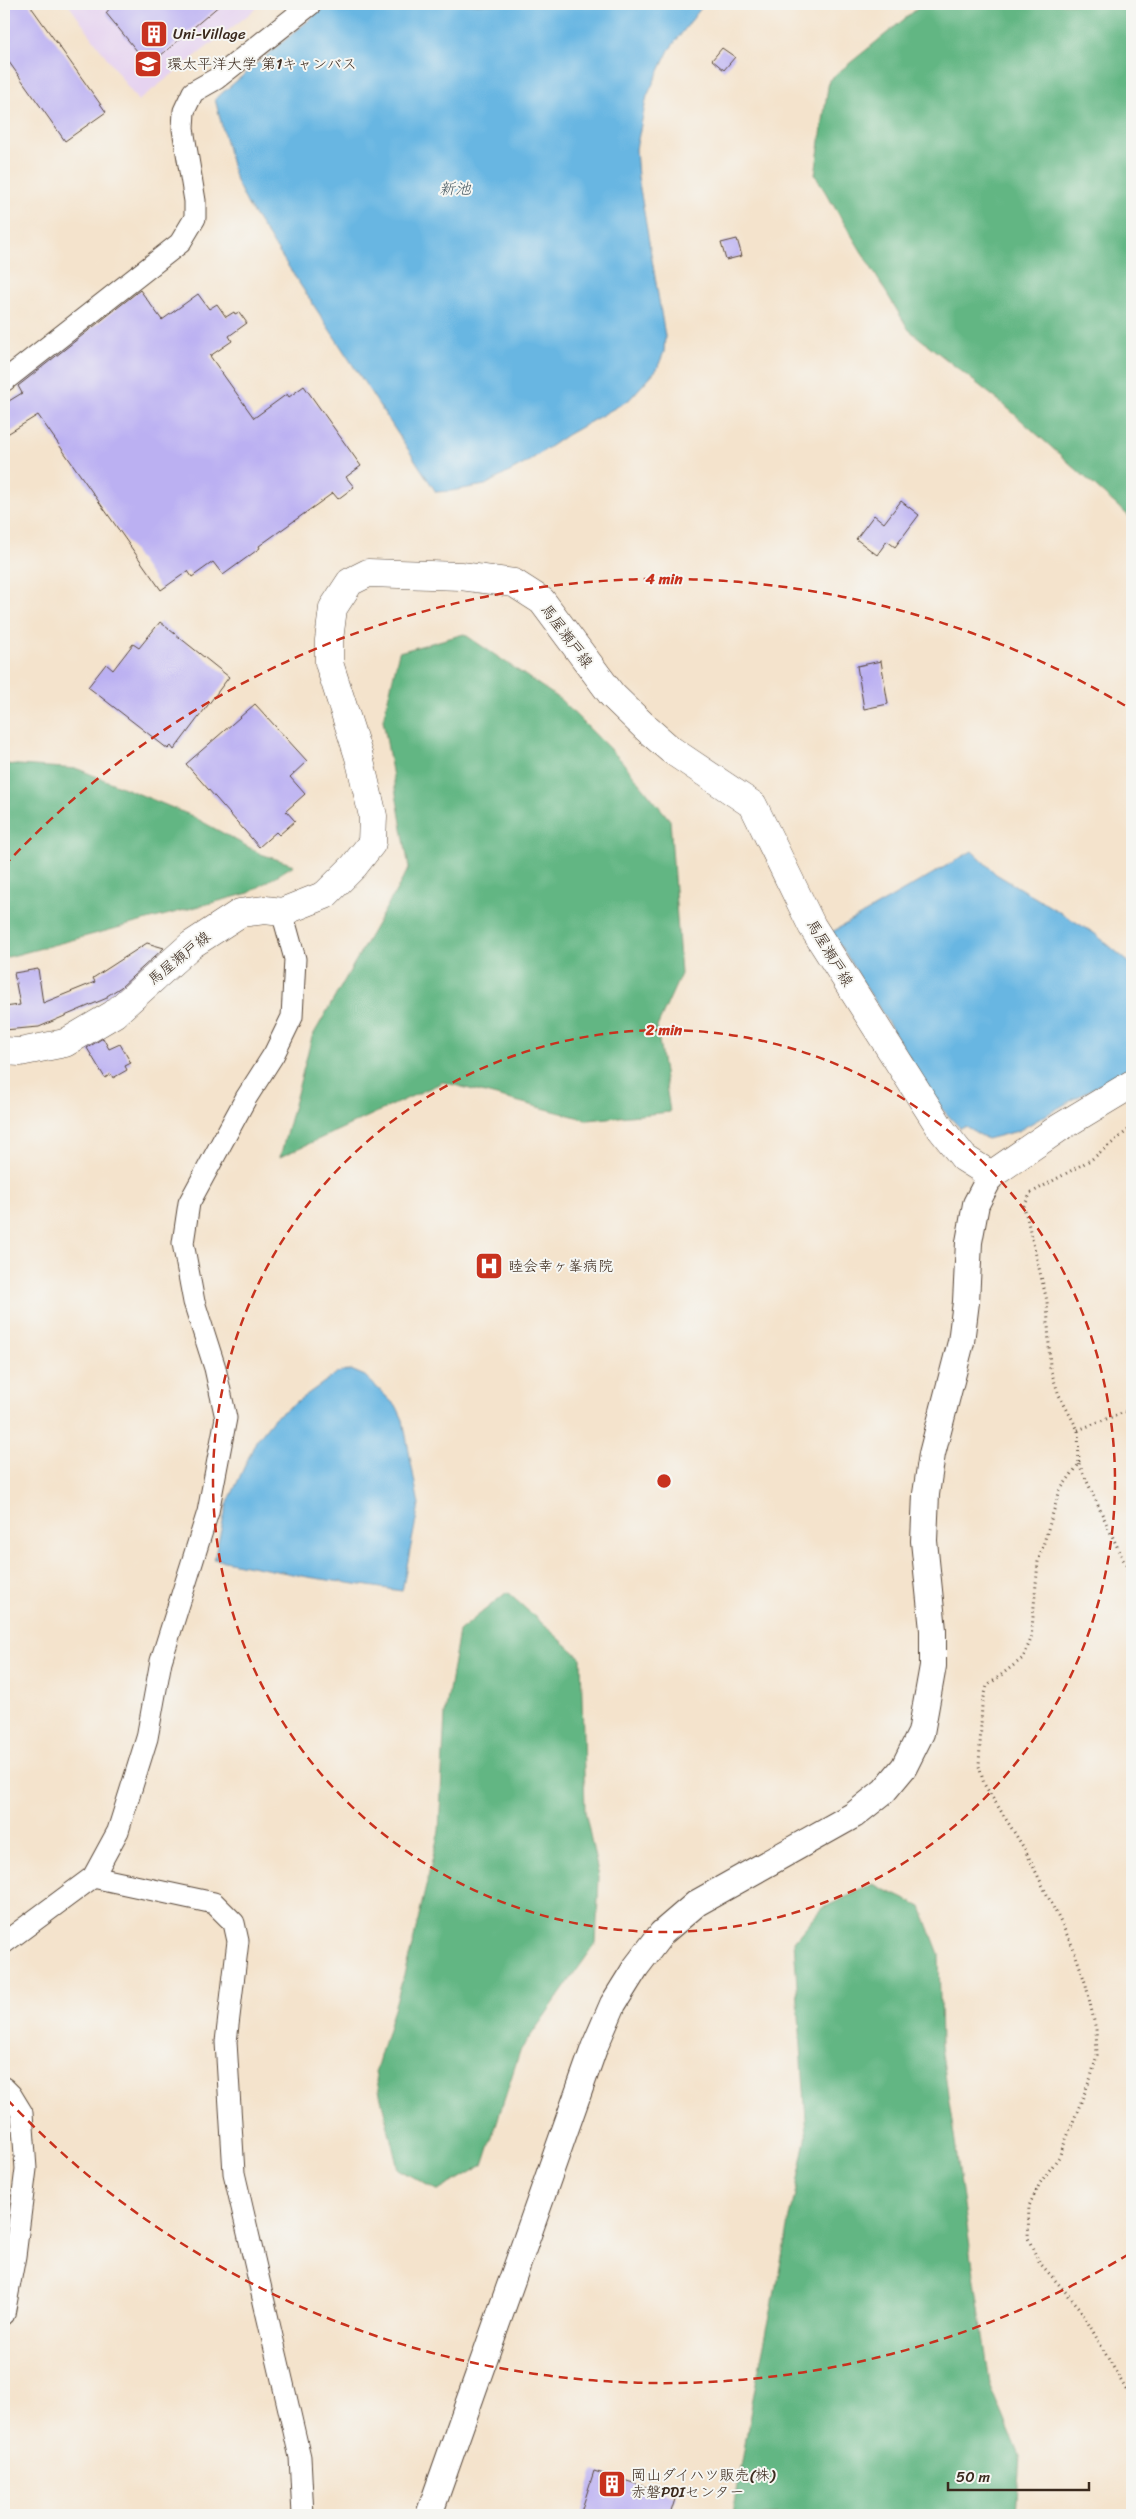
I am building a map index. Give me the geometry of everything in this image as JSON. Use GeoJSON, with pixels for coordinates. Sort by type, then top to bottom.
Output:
{"type":"FeatureCollection","features":[{"type":"Feature","properties":{"kind":"main road","name":"馬屋瀬戸線"},"geometry":{"type":"LineString","coordinates":[[4,1051],[20,1052],[65,1043],[114,1014],[190,945],[240,913],[265,910],[282,912],[325,895],[354,866],[372,843],[373,816],[359,757],[329,663],[328,640],[333,608],[350,582],[368,573],[461,576],[514,583],[542,601],[612,695],[647,729],[671,750],[753,805],[812,926],[941,1129],[964,1158],[991,1175]]}},
{"type":"Feature","properties":{"kind":"main road"},"geometry":{"type":"LineString","coordinates":[[991,1175],[1059,1128],[1132,1084]]}},
{"type":"Feature","properties":{"kind":"street"},"geometry":{"type":"LineString","coordinates":[[4,381],[180,243],[195,218],[195,201],[183,129],[184,111],[193,92],[216,79],[311,4]]}},
{"type":"Feature","properties":{"kind":"street"},"geometry":{"type":"LineString","coordinates":[[4,1943],[93,1877],[118,1831],[147,1738],[161,1661],[208,1512],[226,1418],[215,1368],[194,1302],[183,1243],[189,1203],[246,1098],[274,1054],[292,1017],[295,959],[282,912]]}},
{"type":"Feature","properties":{"kind":"street"},"geometry":{"type":"LineString","coordinates":[[428,2515],[594,2048],[613,2004],[636,1967],[669,1927],[697,1903],[854,1815],[884,1791],[904,1767],[921,1733],[933,1666],[933,1630],[924,1541],[926,1494],[932,1454],[961,1342],[966,1302],[969,1242],[976,1204],[991,1175]]}},
{"type":"Feature","properties":{"kind":"street"},"geometry":{"type":"LineString","coordinates":[[93,1877],[214,1903],[234,1923],[238,1941],[226,2042],[234,2173],[300,2457],[303,2515]]}},
{"type":"Feature","properties":{"kind":"street"},"geometry":{"type":"LineString","coordinates":[[4,2088],[22,2113],[26,2169],[15,2256],[4,2314]]}},
{"type":"Feature","properties":{"kind":"path"},"geometry":{"type":"LineString","coordinates":[[1132,1127],[1092,1160],[1031,1193],[1024,1206],[1047,1301],[1050,1368],[1059,1396],[1078,1430],[1078,1464],[1132,1579]]}},
{"type":"Feature","properties":{"kind":"path"},"geometry":{"type":"LineString","coordinates":[[1078,1430],[1132,1409]]}},
{"type":"Feature","properties":{"kind":"path"},"geometry":{"type":"LineString","coordinates":[[1078,1464],[1060,1490],[1038,1562],[1031,1639],[1023,1658],[987,1686],[982,1705],[979,1766],[984,1784],[1024,1848],[1073,1947],[1086,1985],[1096,2030],[1098,2055],[1092,2077],[1059,2158],[1040,2183],[1029,2206],[1028,2238],[1039,2262],[1079,2307],[1132,2400]]}},
{"type":"Feature","properties":{"kind":"shaded area","name":"環太平洋大学 第1キャンバス"},"geometry":{"type":"Polygon","coordinates":[[[68,4],[262,4],[138,101],[68,4]]]}},
{"type":"Feature","properties":{"kind":"green space"},"geometry":{"type":"Polygon","coordinates":[[[923,4],[1132,4],[1132,519],[1003,404],[909,330],[815,175],[829,80],[923,4]]]}},
{"type":"Feature","properties":{"kind":"green space"},"geometry":{"type":"Polygon","coordinates":[[[464,634],[560,699],[620,759],[670,820],[681,974],[657,1027],[670,1112],[588,1120],[443,1082],[280,1157],[312,1037],[409,868],[383,720],[399,652],[464,634]]]}},
{"type":"Feature","properties":{"kind":"green space"},"geometry":{"type":"Polygon","coordinates":[[[4,764],[78,769],[190,815],[261,854],[294,865],[249,893],[4,958],[4,764]]]}},
{"type":"Feature","properties":{"kind":"green space"},"geometry":{"type":"Polygon","coordinates":[[[507,1592],[581,1658],[585,1811],[599,1877],[596,1943],[520,2051],[483,2165],[438,2191],[398,2169],[375,2073],[410,1954],[439,1831],[445,1714],[459,1631],[507,1592]]]}},
{"type":"Feature","properties":{"kind":"green space"},"geometry":{"type":"Polygon","coordinates":[[[873,1884],[921,1907],[939,1954],[941,2046],[990,2384],[1020,2456],[1016,2515],[733,2515],[752,2403],[807,2135],[794,1941],[821,1909],[873,1884]]]}},
{"type":"Feature","properties":{"kind":"water","name":"新池"},"geometry":{"type":"Polygon","coordinates":[[[328,4],[704,4],[669,50],[647,96],[636,149],[638,177],[665,336],[664,352],[657,369],[629,400],[567,435],[526,463],[485,485],[436,492],[248,205],[236,181],[215,99],[328,4]]]}},
{"type":"Feature","properties":{"kind":"water"},"geometry":{"type":"Polygon","coordinates":[[[972,851],[996,874],[1094,933],[1132,965],[1132,1066],[1018,1131],[987,1139],[965,1126],[960,1128],[940,1107],[832,932],[972,851]]]}},
{"type":"Feature","properties":{"kind":"water"},"geometry":{"type":"Polygon","coordinates":[[[351,1370],[365,1376],[397,1407],[403,1420],[419,1505],[402,1591],[308,1577],[214,1559],[227,1505],[256,1441],[274,1418],[337,1373],[351,1370]]]}},
{"type":"Feature","properties":{"kind":"building"},"geometry":{"type":"Polygon","coordinates":[[[4,4],[29,4],[106,112],[65,141],[4,55],[4,4]]]}},
{"type":"Feature","properties":{"kind":"building","name":"Uni-Village"},"geometry":{"type":"Polygon","coordinates":[[[109,4],[221,4],[153,62],[149,59],[146,62],[106,13],[110,8],[109,4]]]}},
{"type":"Feature","properties":{"kind":"building"},"geometry":{"type":"Polygon","coordinates":[[[722,48],[735,57],[724,70],[712,60],[722,48]]]}},
{"type":"Feature","properties":{"kind":"building"},"geometry":{"type":"Polygon","coordinates":[[[737,239],[742,256],[726,260],[721,243],[737,239]]]}},
{"type":"Feature","properties":{"kind":"building"},"geometry":{"type":"Polygon","coordinates":[[[140,290],[162,320],[198,294],[209,309],[217,304],[226,317],[234,312],[235,314],[239,312],[247,323],[229,336],[232,341],[210,356],[254,418],[287,394],[289,397],[304,386],[361,466],[346,477],[354,487],[338,499],[333,493],[259,546],[260,548],[223,575],[213,562],[192,577],[188,571],[161,590],[38,415],[4,436],[4,404],[22,393],[18,386],[140,290]]]}},
{"type":"Feature","properties":{"kind":"building"},"geometry":{"type":"Polygon","coordinates":[[[901,501],[919,515],[895,547],[887,541],[877,555],[856,539],[874,515],[884,523],[901,501]]]}},
{"type":"Feature","properties":{"kind":"building"},"geometry":{"type":"Polygon","coordinates":[[[160,622],[229,677],[174,750],[171,746],[168,749],[88,687],[106,664],[113,670],[133,644],[139,648],[160,622]]]}},
{"type":"Feature","properties":{"kind":"building"},"geometry":{"type":"Polygon","coordinates":[[[881,661],[888,704],[864,709],[857,666],[881,661]]]}},
{"type":"Feature","properties":{"kind":"building"},"geometry":{"type":"Polygon","coordinates":[[[255,704],[307,761],[290,777],[305,794],[286,811],[295,821],[279,835],[276,832],[259,847],[186,764],[255,704]]]}},
{"type":"Feature","properties":{"kind":"building"},"geometry":{"type":"Polygon","coordinates":[[[147,943],[164,948],[121,987],[107,996],[107,998],[39,1027],[4,1030],[4,1007],[20,1005],[14,973],[38,969],[43,1003],[95,982],[93,978],[147,943]]]}},
{"type":"Feature","properties":{"kind":"building"},"geometry":{"type":"Polygon","coordinates":[[[103,1038],[109,1049],[120,1044],[131,1063],[125,1066],[127,1070],[113,1078],[111,1074],[105,1078],[87,1048],[103,1038]]]}},
{"type":"Feature","properties":{"kind":"building","name":"岡山ダイハツ販売(株) 赤磐PDIセンター"},"geometry":{"type":"Polygon","coordinates":[[[594,2471],[676,2496],[670,2515],[580,2515],[594,2471]]]}},
{"type":"Feature","properties":{"kind":"place","name":"Uni-Village"},"geometry":{"type":"Point","coordinates":[154,34]}},
{"type":"Feature","properties":{"kind":"place","name":"環太平洋大学 第1キャンバス"},"geometry":{"type":"Point","coordinates":[148,64]}},
{"type":"Feature","properties":{"kind":"place","name":"睦会幸ヶ峯病院"},"geometry":{"type":"Point","coordinates":[489,1266]}},
{"type":"Feature","properties":{"kind":"place","name":"岡山ダイハツ販売(株) 赤磐PDIセンター"},"geometry":{"type":"Point","coordinates":[612,2484]}}]}
